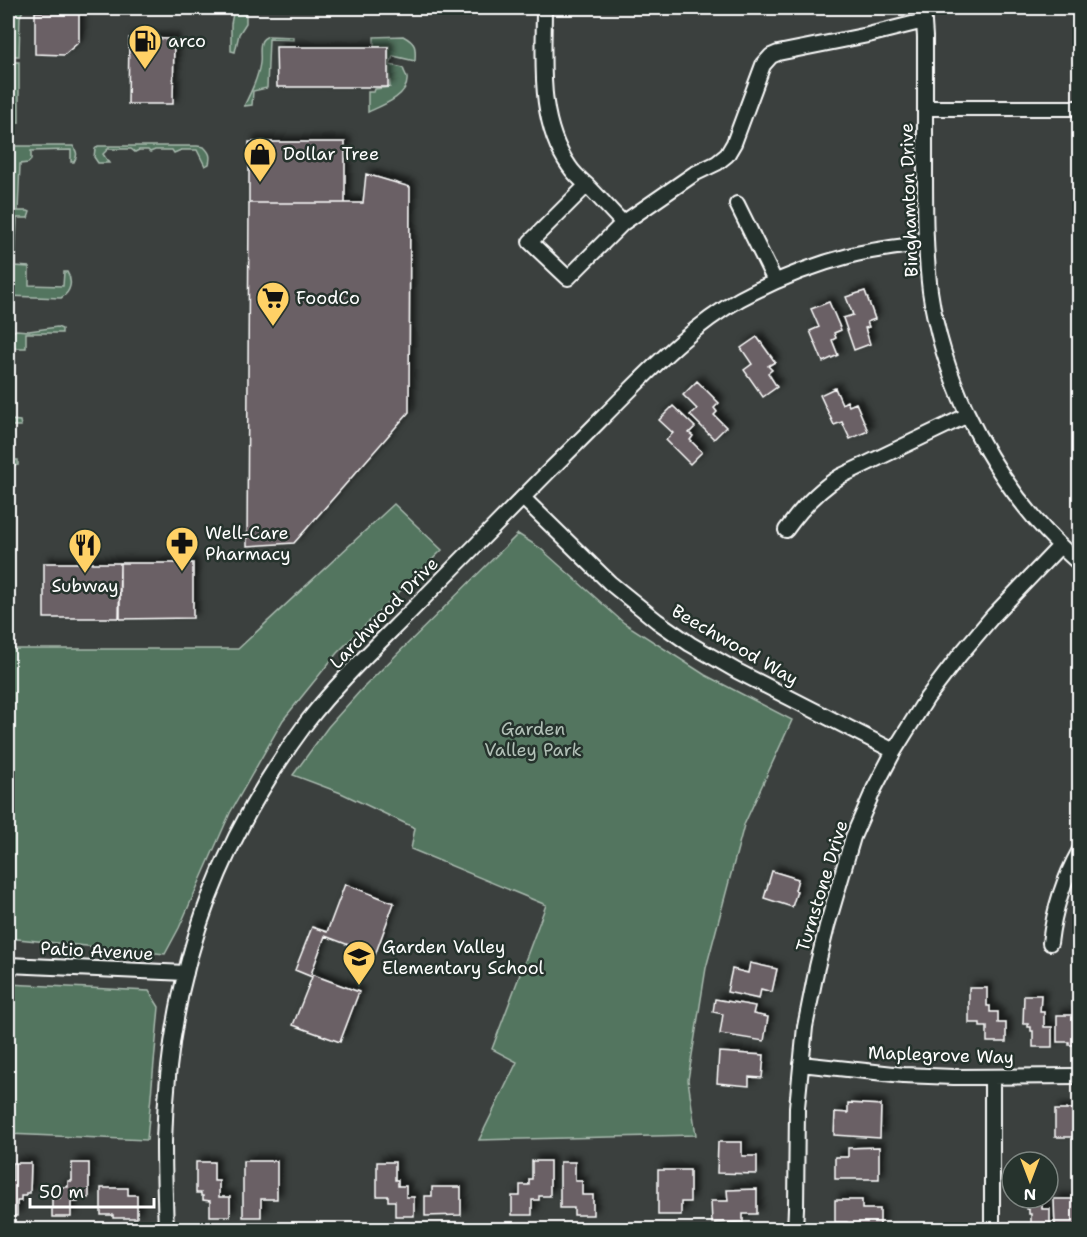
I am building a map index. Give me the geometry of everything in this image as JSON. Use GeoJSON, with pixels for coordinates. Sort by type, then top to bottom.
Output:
{"type":"FeatureCollection","features":[{"type":"Feature","properties":{"kind":"street"},"geometry":{"type":"LineString","coordinates":[[544,8],[544,92],[548,114],[559,148],[568,166],[623,223]]}},
{"type":"Feature","properties":{"kind":"street"},"geometry":{"type":"LineString","coordinates":[[587,185],[530,242],[568,278],[623,223],[694,174],[717,163],[727,155],[734,143],[763,65],[771,56],[778,52],[868,35],[923,14]]}},
{"type":"Feature","properties":{"kind":"street","name":"Binghamton Drive"},"geometry":{"type":"LineString","coordinates":[[923,14],[926,243],[930,292],[940,339],[968,415],[990,456],[1036,520],[1080,564]]}},
{"type":"Feature","properties":{"kind":"street"},"geometry":{"type":"LineString","coordinates":[[925,108],[1080,108]]}},
{"type":"Feature","properties":{"kind":"street"},"geometry":{"type":"LineString","coordinates":[[737,204],[775,281]]}},
{"type":"Feature","properties":{"kind":"street","name":"Larchwood Drive"},"geometry":{"type":"LineString","coordinates":[[166,1230],[165,1108],[172,1037],[193,943],[209,898],[249,811],[309,720],[348,674],[680,342],[702,324],[737,301],[775,281],[814,266],[856,254],[926,243]]}},
{"type":"Feature","properties":{"kind":"street"},"geometry":{"type":"LineString","coordinates":[[786,530],[799,512],[841,476],[968,415]]}},
{"type":"Feature","properties":{"kind":"street","name":"Beechwood Way"},"geometry":{"type":"LineString","coordinates":[[523,498],[610,583],[690,644],[737,671],[894,751]]}},
{"type":"Feature","properties":{"kind":"street","name":"Turnstone Drive"},"geometry":{"type":"LineString","coordinates":[[795,1230],[796,1125],[805,1027],[817,967],[852,837],[894,751],[927,698],[958,656],[993,616],[1060,546]]}},
{"type":"Feature","properties":{"kind":"street"},"geometry":{"type":"LineString","coordinates":[[1050,943],[1060,892],[1080,850]]}},
{"type":"Feature","properties":{"kind":"street","name":"Patio Avenue"},"geometry":{"type":"LineString","coordinates":[[8,965],[186,973]]}},
{"type":"Feature","properties":{"kind":"street","name":"Maplegrove Way"},"geometry":{"type":"LineString","coordinates":[[801,1064],[912,1075],[1080,1076]]}},
{"type":"Feature","properties":{"kind":"street"},"geometry":{"type":"LineString","coordinates":[[992,1077],[992,1230]]}},
{"type":"Feature","properties":{"kind":"green space"},"geometry":{"type":"Polygon","coordinates":[[[8,8],[24,8],[20,17],[19,56],[8,56],[8,8]]]}},
{"type":"Feature","properties":{"kind":"green space"},"geometry":{"type":"Polygon","coordinates":[[[234,8],[246,8],[246,23],[239,34],[235,52],[231,51],[231,24],[234,8]]]}},
{"type":"Feature","properties":{"kind":"green space"},"geometry":{"type":"Polygon","coordinates":[[[268,36],[293,37],[293,40],[269,39],[267,88],[253,91],[252,105],[244,106],[258,74],[261,41],[268,36]]]}},
{"type":"Feature","properties":{"kind":"green space"},"geometry":{"type":"Polygon","coordinates":[[[403,36],[414,46],[415,61],[393,56],[390,65],[403,68],[407,78],[404,90],[393,100],[368,112],[368,92],[390,87],[389,46],[374,46],[374,37],[403,36]]]}},
{"type":"Feature","properties":{"kind":"green space"},"geometry":{"type":"Polygon","coordinates":[[[8,62],[19,62],[19,123],[8,123],[8,62]]]}},
{"type":"Feature","properties":{"kind":"green space"},"geometry":{"type":"Polygon","coordinates":[[[8,146],[73,146],[76,152],[74,162],[71,162],[71,150],[31,151],[31,160],[20,164],[18,211],[30,212],[28,218],[17,218],[15,266],[29,267],[29,285],[63,286],[64,272],[67,272],[70,286],[61,298],[8,296],[8,146]]]}},
{"type":"Feature","properties":{"kind":"green space"},"geometry":{"type":"Polygon","coordinates":[[[98,146],[197,146],[206,149],[210,155],[210,161],[205,166],[197,150],[181,150],[174,153],[172,150],[135,152],[131,149],[108,149],[103,154],[109,163],[98,163],[94,157],[98,146]]]}},
{"type":"Feature","properties":{"kind":"green space"},"geometry":{"type":"Polygon","coordinates":[[[57,327],[62,329],[62,333],[26,333],[26,348],[13,348],[10,420],[20,421],[21,426],[10,426],[9,460],[18,460],[18,465],[8,466],[8,334],[16,330],[29,331],[57,327]]]}},
{"type":"Feature","properties":{"kind":"green space"},"geometry":{"type":"Polygon","coordinates":[[[394,504],[442,550],[337,653],[283,720],[230,813],[179,928],[165,954],[8,938],[8,649],[238,649],[394,504]]]}},
{"type":"Feature","properties":{"kind":"green space","name":"Garden Valley Park"},"geometry":{"type":"Polygon","coordinates":[[[518,534],[540,548],[624,623],[705,675],[792,720],[744,825],[706,968],[688,1080],[696,1135],[479,1140],[517,1062],[492,1049],[546,905],[411,849],[415,828],[341,793],[293,775],[328,727],[361,690],[518,534]]]}},
{"type":"Feature","properties":{"kind":"green space"},"geometry":{"type":"Polygon","coordinates":[[[8,984],[149,991],[159,1007],[147,1140],[8,1134],[8,984]]]}},
{"type":"Feature","properties":{"kind":"building"},"geometry":{"type":"Polygon","coordinates":[[[35,12],[79,12],[79,42],[64,55],[35,54],[35,12]]]}},
{"type":"Feature","properties":{"kind":"building"},"geometry":{"type":"Polygon","coordinates":[[[129,38],[174,39],[173,104],[128,104],[129,38]]]}},
{"type":"Feature","properties":{"kind":"building"},"geometry":{"type":"Polygon","coordinates":[[[276,47],[388,47],[388,87],[277,87],[276,47]]]}},
{"type":"Feature","properties":{"kind":"building"},"geometry":{"type":"Polygon","coordinates":[[[249,142],[345,142],[345,203],[249,203],[249,142]]]}},
{"type":"Feature","properties":{"kind":"building"},"geometry":{"type":"Polygon","coordinates":[[[366,174],[410,187],[409,412],[294,543],[247,546],[249,203],[363,203],[366,174]]]}},
{"type":"Feature","properties":{"kind":"building"},"geometry":{"type":"Polygon","coordinates":[[[865,291],[875,319],[867,322],[869,327],[865,328],[870,344],[854,350],[843,318],[853,315],[846,297],[865,291]]]}},
{"type":"Feature","properties":{"kind":"building"},"geometry":{"type":"Polygon","coordinates":[[[829,302],[841,330],[834,333],[836,338],[832,340],[838,355],[823,362],[810,331],[819,327],[811,309],[829,302]]]}},
{"type":"Feature","properties":{"kind":"building"},"geometry":{"type":"Polygon","coordinates":[[[757,337],[775,362],[768,366],[772,370],[768,373],[777,387],[763,397],[744,370],[752,364],[741,348],[757,337]]]}},
{"type":"Feature","properties":{"kind":"building"},"geometry":{"type":"Polygon","coordinates":[[[697,381],[719,403],[714,408],[717,412],[714,415],[726,427],[714,439],[690,415],[697,409],[683,395],[697,381]]]}},
{"type":"Feature","properties":{"kind":"building"},"geometry":{"type":"Polygon","coordinates":[[[835,388],[842,404],[847,401],[849,406],[856,403],[868,431],[850,439],[842,422],[834,425],[820,395],[835,388]]]}},
{"type":"Feature","properties":{"kind":"building"},"geometry":{"type":"Polygon","coordinates":[[[673,406],[695,427],[689,433],[693,436],[690,440],[702,452],[690,464],[666,440],[673,433],[659,420],[673,406]]]}},
{"type":"Feature","properties":{"kind":"building"},"geometry":{"type":"Polygon","coordinates":[[[44,563],[120,563],[119,618],[44,618],[44,563]]]}},
{"type":"Feature","properties":{"kind":"building"},"geometry":{"type":"Polygon","coordinates":[[[120,563],[193,563],[193,618],[120,619],[120,563]]]}},
{"type":"Feature","properties":{"kind":"building"},"geometry":{"type":"Polygon","coordinates":[[[772,871],[798,879],[792,907],[764,898],[772,871]]]}},
{"type":"Feature","properties":{"kind":"building"},"geometry":{"type":"Polygon","coordinates":[[[345,884],[394,903],[375,955],[325,936],[311,974],[359,992],[340,1042],[293,1025],[312,977],[295,970],[312,927],[327,932],[345,884]]]}},
{"type":"Feature","properties":{"kind":"building"},"geometry":{"type":"Polygon","coordinates":[[[750,963],[777,969],[772,992],[761,989],[759,999],[727,992],[732,969],[748,973],[750,963]]]}},
{"type":"Feature","properties":{"kind":"building"},"geometry":{"type":"Polygon","coordinates":[[[969,988],[987,988],[987,1006],[990,1006],[990,1012],[998,1012],[998,1023],[1006,1023],[1006,1042],[987,1042],[987,1027],[980,1027],[980,1023],[969,1023],[969,988]]]}},
{"type":"Feature","properties":{"kind":"building"},"geometry":{"type":"Polygon","coordinates":[[[1024,995],[1041,995],[1040,1012],[1044,1012],[1044,1027],[1052,1027],[1052,1047],[1033,1047],[1033,1031],[1028,1024],[1023,1024],[1024,995]]]}},
{"type":"Feature","properties":{"kind":"building"},"geometry":{"type":"Polygon","coordinates":[[[715,999],[755,1006],[753,1014],[768,1017],[764,1041],[720,1034],[723,1014],[713,1012],[715,999]]]}},
{"type":"Feature","properties":{"kind":"building"},"geometry":{"type":"Polygon","coordinates":[[[1057,1015],[1080,1015],[1080,1045],[1057,1042],[1057,1015]]]}},
{"type":"Feature","properties":{"kind":"building"},"geometry":{"type":"Polygon","coordinates":[[[719,1052],[764,1055],[762,1078],[749,1077],[749,1086],[717,1083],[719,1052]]]}},
{"type":"Feature","properties":{"kind":"building"},"geometry":{"type":"Polygon","coordinates":[[[848,1103],[881,1105],[880,1138],[834,1135],[835,1112],[848,1113],[848,1103]]]}},
{"type":"Feature","properties":{"kind":"building"},"geometry":{"type":"Polygon","coordinates":[[[1080,1109],[1080,1137],[1055,1137],[1055,1110],[1080,1109]]]}},
{"type":"Feature","properties":{"kind":"building"},"geometry":{"type":"Polygon","coordinates":[[[718,1142],[742,1142],[742,1156],[757,1156],[757,1174],[717,1173],[718,1142]]]}},
{"type":"Feature","properties":{"kind":"building"},"geometry":{"type":"Polygon","coordinates":[[[879,1147],[879,1179],[835,1179],[835,1157],[848,1157],[848,1148],[879,1147]]]}},
{"type":"Feature","properties":{"kind":"building"},"geometry":{"type":"Polygon","coordinates":[[[243,1161],[277,1161],[277,1199],[261,1199],[261,1217],[243,1217],[243,1161]]]}},
{"type":"Feature","properties":{"kind":"building"},"geometry":{"type":"Polygon","coordinates":[[[532,1161],[550,1161],[550,1196],[539,1196],[539,1200],[532,1200],[532,1215],[512,1215],[512,1196],[520,1196],[520,1185],[529,1185],[529,1179],[532,1179],[532,1161]]]}},
{"type":"Feature","properties":{"kind":"building"},"geometry":{"type":"Polygon","coordinates":[[[196,1162],[214,1162],[214,1181],[219,1181],[219,1197],[230,1197],[230,1216],[210,1216],[210,1201],[203,1200],[201,1193],[196,1193],[196,1162]]]}},
{"type":"Feature","properties":{"kind":"building"},"geometry":{"type":"Polygon","coordinates":[[[377,1162],[395,1162],[395,1180],[398,1180],[398,1186],[406,1186],[406,1197],[414,1197],[414,1216],[395,1216],[395,1201],[388,1201],[388,1196],[377,1196],[377,1162]]]}},
{"type":"Feature","properties":{"kind":"building"},"geometry":{"type":"Polygon","coordinates":[[[560,1162],[575,1162],[575,1181],[582,1181],[582,1195],[593,1195],[593,1215],[574,1215],[574,1208],[560,1208],[560,1162]]]}},
{"type":"Feature","properties":{"kind":"building"},"geometry":{"type":"Polygon","coordinates":[[[13,1163],[31,1163],[30,1193],[21,1196],[21,1201],[17,1201],[17,1216],[8,1216],[8,1181],[13,1181],[13,1163]]]}},
{"type":"Feature","properties":{"kind":"building"},"geometry":{"type":"Polygon","coordinates":[[[72,1163],[89,1163],[89,1198],[78,1198],[78,1202],[71,1202],[71,1217],[52,1217],[52,1198],[60,1198],[60,1187],[68,1187],[68,1181],[72,1181],[72,1163]]]}},
{"type":"Feature","properties":{"kind":"building"},"geometry":{"type":"Polygon","coordinates":[[[658,1170],[690,1170],[690,1202],[681,1202],[681,1215],[658,1215],[658,1170]]]}},
{"type":"Feature","properties":{"kind":"building"},"geometry":{"type":"Polygon","coordinates":[[[432,1187],[461,1187],[461,1215],[425,1216],[425,1196],[432,1196],[432,1187]]]}},
{"type":"Feature","properties":{"kind":"building"},"geometry":{"type":"Polygon","coordinates":[[[101,1188],[128,1188],[128,1195],[137,1195],[137,1218],[113,1218],[113,1215],[101,1215],[101,1188]]]}},
{"type":"Feature","properties":{"kind":"building"},"geometry":{"type":"Polygon","coordinates":[[[757,1189],[757,1214],[743,1214],[743,1222],[712,1223],[711,1201],[728,1201],[727,1190],[757,1189]]]}},
{"type":"Feature","properties":{"kind":"building"},"geometry":{"type":"Polygon","coordinates":[[[1060,1199],[1080,1199],[1080,1229],[1055,1226],[1054,1210],[1060,1210],[1060,1199]]]}},
{"type":"Feature","properties":{"kind":"building"},"geometry":{"type":"Polygon","coordinates":[[[835,1200],[862,1200],[862,1209],[880,1209],[880,1230],[847,1230],[847,1222],[835,1222],[835,1200]]]}},
{"type":"Feature","properties":{"kind":"building"},"geometry":{"type":"Polygon","coordinates":[[[1029,1210],[1050,1210],[1050,1230],[1031,1229],[1031,1214],[1029,1210]]]}},
{"type":"Feature","properties":{"kind":"place","name":"arco"},"geometry":{"type":"Point","coordinates":[145,70]}},
{"type":"Feature","properties":{"kind":"place","name":"Dollar Tree"},"geometry":{"type":"Point","coordinates":[260,183]}},
{"type":"Feature","properties":{"kind":"place","name":"FoodCo"},"geometry":{"type":"Point","coordinates":[273,327]}},
{"type":"Feature","properties":{"kind":"place","name":"Well-Care Pharmacy"},"geometry":{"type":"Point","coordinates":[182,572]}},
{"type":"Feature","properties":{"kind":"place","name":"Subway"},"geometry":{"type":"Point","coordinates":[85,574]}},
{"type":"Feature","properties":{"kind":"place","name":"Garden Valley Elementary School"},"geometry":{"type":"Point","coordinates":[359,986]}}]}
